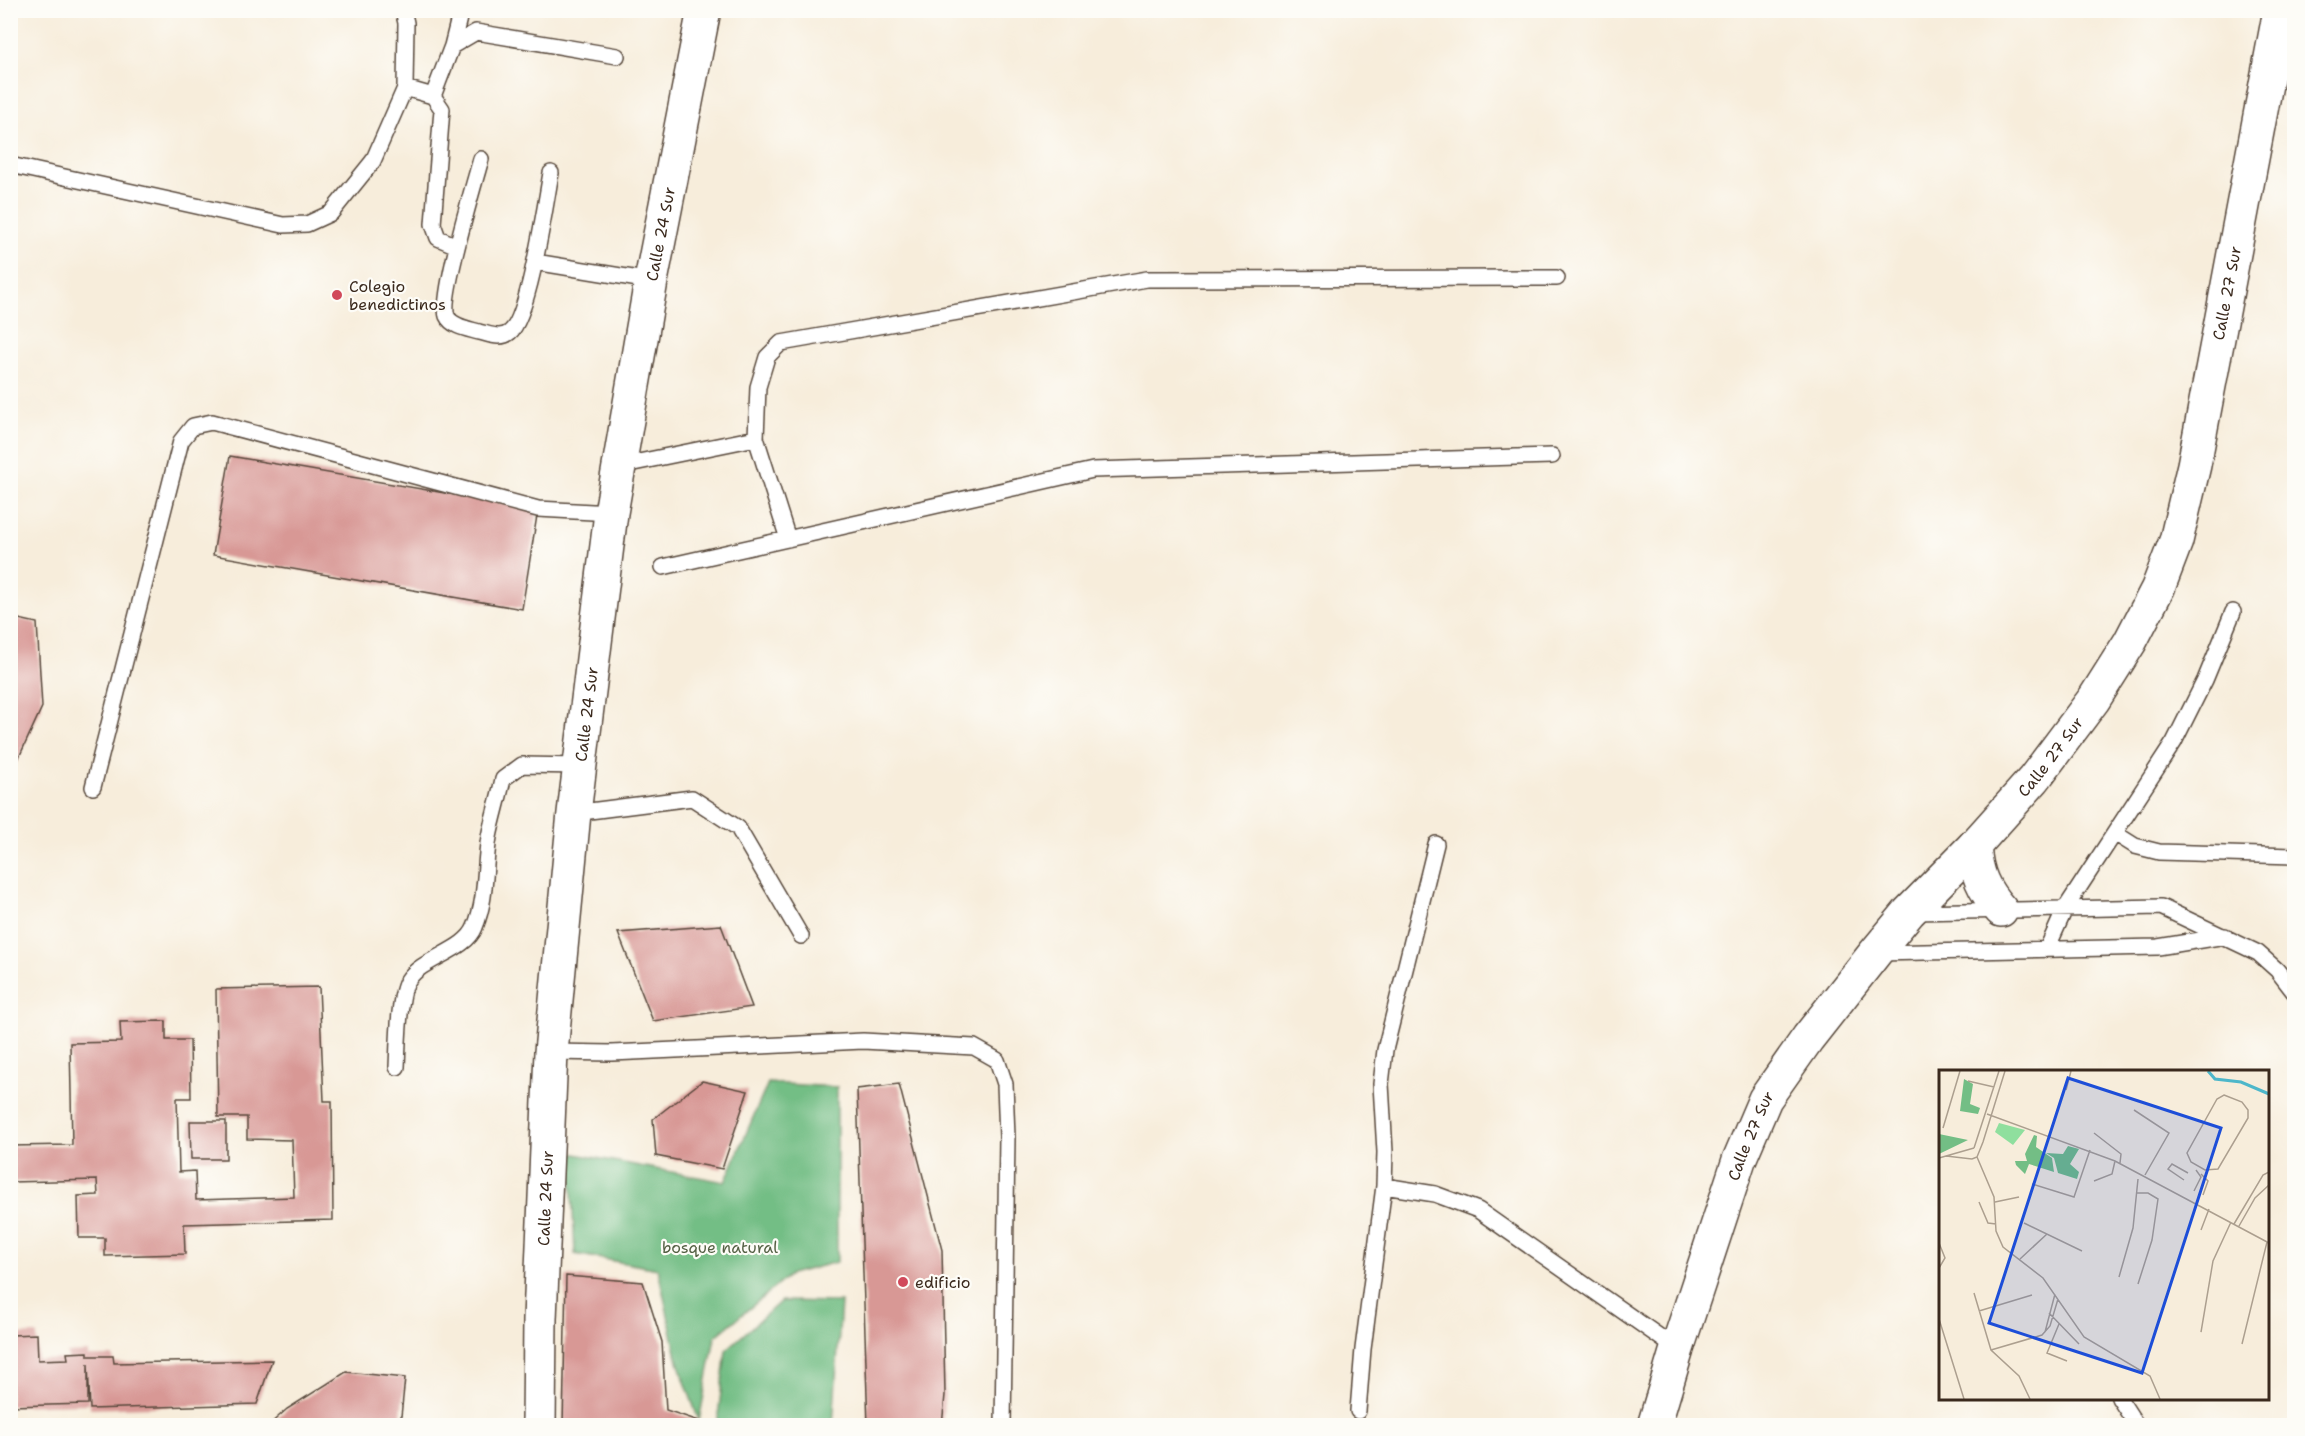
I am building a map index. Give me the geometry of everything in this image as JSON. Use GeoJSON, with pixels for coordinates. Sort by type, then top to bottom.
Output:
{"type":"FeatureCollection","features":[{"type":"Feature","properties":{"kind":"street","name":"Calle 24 Sur"},"geometry":{"type":"LineString","coordinates":[[539,1425],[540,1319],[551,1052],[574,813],[611,513],[651,281],[704,10]]}},
{"type":"Feature","properties":{"kind":"street","name":"Calle 27 Sur"},"geometry":{"type":"LineString","coordinates":[[1654,1425],[1739,1160],[1765,1099],[1808,1038],[1909,912],[1974,846],[2034,779],[2094,699],[2130,642],[2158,588],[2176,541],[2194,465],[2280,10]]}},
{"type":"Feature","properties":{"kind":"street"},"geometry":{"type":"LineString","coordinates":[[1974,846],[1975,864],[1980,882],[1989,897],[2001,910]]}},
{"type":"Feature","properties":{"kind":"lane"},"geometry":{"type":"LineString","coordinates":[[10,165],[283,225],[307,224],[331,213],[373,161],[405,88],[406,23],[403,10]]}},
{"type":"Feature","properties":{"kind":"lane"},"geometry":{"type":"LineString","coordinates":[[433,96],[452,46],[461,10]]}},
{"type":"Feature","properties":{"kind":"lane"},"geometry":{"type":"LineString","coordinates":[[452,46],[476,32],[617,56]]}},
{"type":"Feature","properties":{"kind":"lane"},"geometry":{"type":"LineString","coordinates":[[405,88],[433,96],[442,108],[433,224],[438,237],[457,246]]}},
{"type":"Feature","properties":{"kind":"lane"},"geometry":{"type":"LineString","coordinates":[[480,159],[457,246],[446,302],[447,316],[456,325],[498,337],[510,332],[519,318],[535,262],[551,173]]}},
{"type":"Feature","properties":{"kind":"lane"},"geometry":{"type":"LineString","coordinates":[[535,262],[651,281]]}},
{"type":"Feature","properties":{"kind":"lane"},"geometry":{"type":"LineString","coordinates":[[788,539],[756,438],[758,387],[767,357],[781,343],[1147,279],[1557,278]]}},
{"type":"Feature","properties":{"kind":"lane"},"geometry":{"type":"LineString","coordinates":[[93,787],[181,441],[193,426],[212,422],[538,509],[611,513]]}},
{"type":"Feature","properties":{"kind":"lane"},"geometry":{"type":"LineString","coordinates":[[619,466],[756,438]]}},
{"type":"Feature","properties":{"kind":"lane"},"geometry":{"type":"LineString","coordinates":[[663,567],[1093,470],[1552,456]]}},
{"type":"Feature","properties":{"kind":"lane"},"geometry":{"type":"LineString","coordinates":[[2047,949],[2065,909],[2174,742],[2205,680],[2233,612]]}},
{"type":"Feature","properties":{"kind":"lane"},"geometry":{"type":"LineString","coordinates":[[397,1066],[402,1002],[407,981],[426,964],[455,948],[475,929],[485,887],[489,837],[503,778],[522,765],[580,766]]}},
{"type":"Feature","properties":{"kind":"lane"},"geometry":{"type":"LineString","coordinates":[[574,813],[692,798],[738,828],[801,936]]}},
{"type":"Feature","properties":{"kind":"lane"},"geometry":{"type":"LineString","coordinates":[[2116,834],[2134,846],[2159,852],[2295,856]]}},
{"type":"Feature","properties":{"kind":"lane"},"geometry":{"type":"LineString","coordinates":[[1358,1411],[1363,1349],[1384,1186],[1385,1152],[1380,1084],[1385,1050],[1436,844]]}},
{"type":"Feature","properties":{"kind":"lane"},"geometry":{"type":"LineString","coordinates":[[1909,912],[2161,907],[2258,953],[2277,970],[2295,992]]}},
{"type":"Feature","properties":{"kind":"lane"},"geometry":{"type":"LineString","coordinates":[[1875,953],[2158,947],[2226,936]]}},
{"type":"Feature","properties":{"kind":"lane"},"geometry":{"type":"LineString","coordinates":[[551,1052],[612,1053],[863,1041],[974,1047],[997,1060],[1005,1084],[1007,1137],[1003,1425]]}},
{"type":"Feature","properties":{"kind":"lane"},"geometry":{"type":"LineString","coordinates":[[1384,1186],[1435,1194],[1478,1210],[1677,1349]]}},
{"type":"Feature","properties":{"kind":"lane"},"geometry":{"type":"LineString","coordinates":[[2119,1400],[2137,1425]]}},
{"type":"Feature","properties":{"kind":"green space","name":"bosque natural"},"geometry":{"type":"Polygon","coordinates":[[[768,1083],[837,1087],[837,1262],[791,1274],[715,1337],[699,1421],[678,1362],[658,1269],[575,1254],[570,1153],[725,1182],[768,1083]]]}},
{"type":"Feature","properties":{"kind":"green space","name":"bosque natural"},"geometry":{"type":"Polygon","coordinates":[[[781,1301],[841,1302],[833,1425],[717,1425],[726,1350],[781,1301]]]}},
{"type":"Feature","properties":{"kind":"building"},"geometry":{"type":"Polygon","coordinates":[[[230,456],[538,509],[522,609],[213,555],[230,456]]]}},
{"type":"Feature","properties":{"kind":"building"},"geometry":{"type":"Polygon","coordinates":[[[10,617],[37,623],[42,707],[10,777],[10,617]]]}},
{"type":"Feature","properties":{"kind":"building"},"geometry":{"type":"Polygon","coordinates":[[[721,925],[752,1007],[653,1021],[618,933],[721,925]]]}},
{"type":"Feature","properties":{"kind":"building"},"geometry":{"type":"Polygon","coordinates":[[[319,987],[324,1101],[332,1101],[333,1220],[184,1224],[185,1254],[105,1256],[105,1238],[79,1238],[78,1196],[98,1195],[97,1180],[10,1182],[10,1146],[72,1145],[70,1043],[121,1042],[120,1022],[166,1021],[166,1040],[190,1040],[191,1098],[177,1098],[179,1172],[195,1171],[196,1200],[294,1197],[292,1140],[247,1139],[247,1117],[218,1117],[216,989],[319,987]]]}},
{"type":"Feature","properties":{"kind":"building"},"geometry":{"type":"Polygon","coordinates":[[[702,1081],[748,1091],[722,1169],[656,1156],[653,1119],[702,1081]]]}},
{"type":"Feature","properties":{"kind":"building","name":"edificio"},"geometry":{"type":"Polygon","coordinates":[[[899,1084],[942,1250],[945,1395],[942,1426],[868,1426],[857,1089],[899,1084]]]}},
{"type":"Feature","properties":{"kind":"building"},"geometry":{"type":"Polygon","coordinates":[[[190,1121],[226,1121],[226,1159],[191,1159],[190,1121]]]}},
{"type":"Feature","properties":{"kind":"building"},"geometry":{"type":"Polygon","coordinates":[[[566,1276],[643,1282],[662,1342],[666,1410],[699,1421],[697,1426],[563,1426],[566,1276]]]}},
{"type":"Feature","properties":{"kind":"building"},"geometry":{"type":"Polygon","coordinates":[[[37,1334],[38,1360],[68,1359],[67,1353],[88,1352],[88,1356],[113,1356],[114,1363],[272,1360],[257,1404],[90,1409],[88,1364],[88,1404],[10,1406],[10,1335],[37,1334]]]}},
{"type":"Feature","properties":{"kind":"building"},"geometry":{"type":"Polygon","coordinates":[[[346,1372],[405,1378],[400,1426],[268,1426],[287,1409],[346,1372]]]}},
{"type":"Feature","properties":{"kind":"place","name":"Colegio benedictinos"},"geometry":{"type":"Point","coordinates":[337,295]}},
{"type":"Feature","properties":{"kind":"place","name":"edificio"},"geometry":{"type":"Point","coordinates":[903,1282]}}]}
